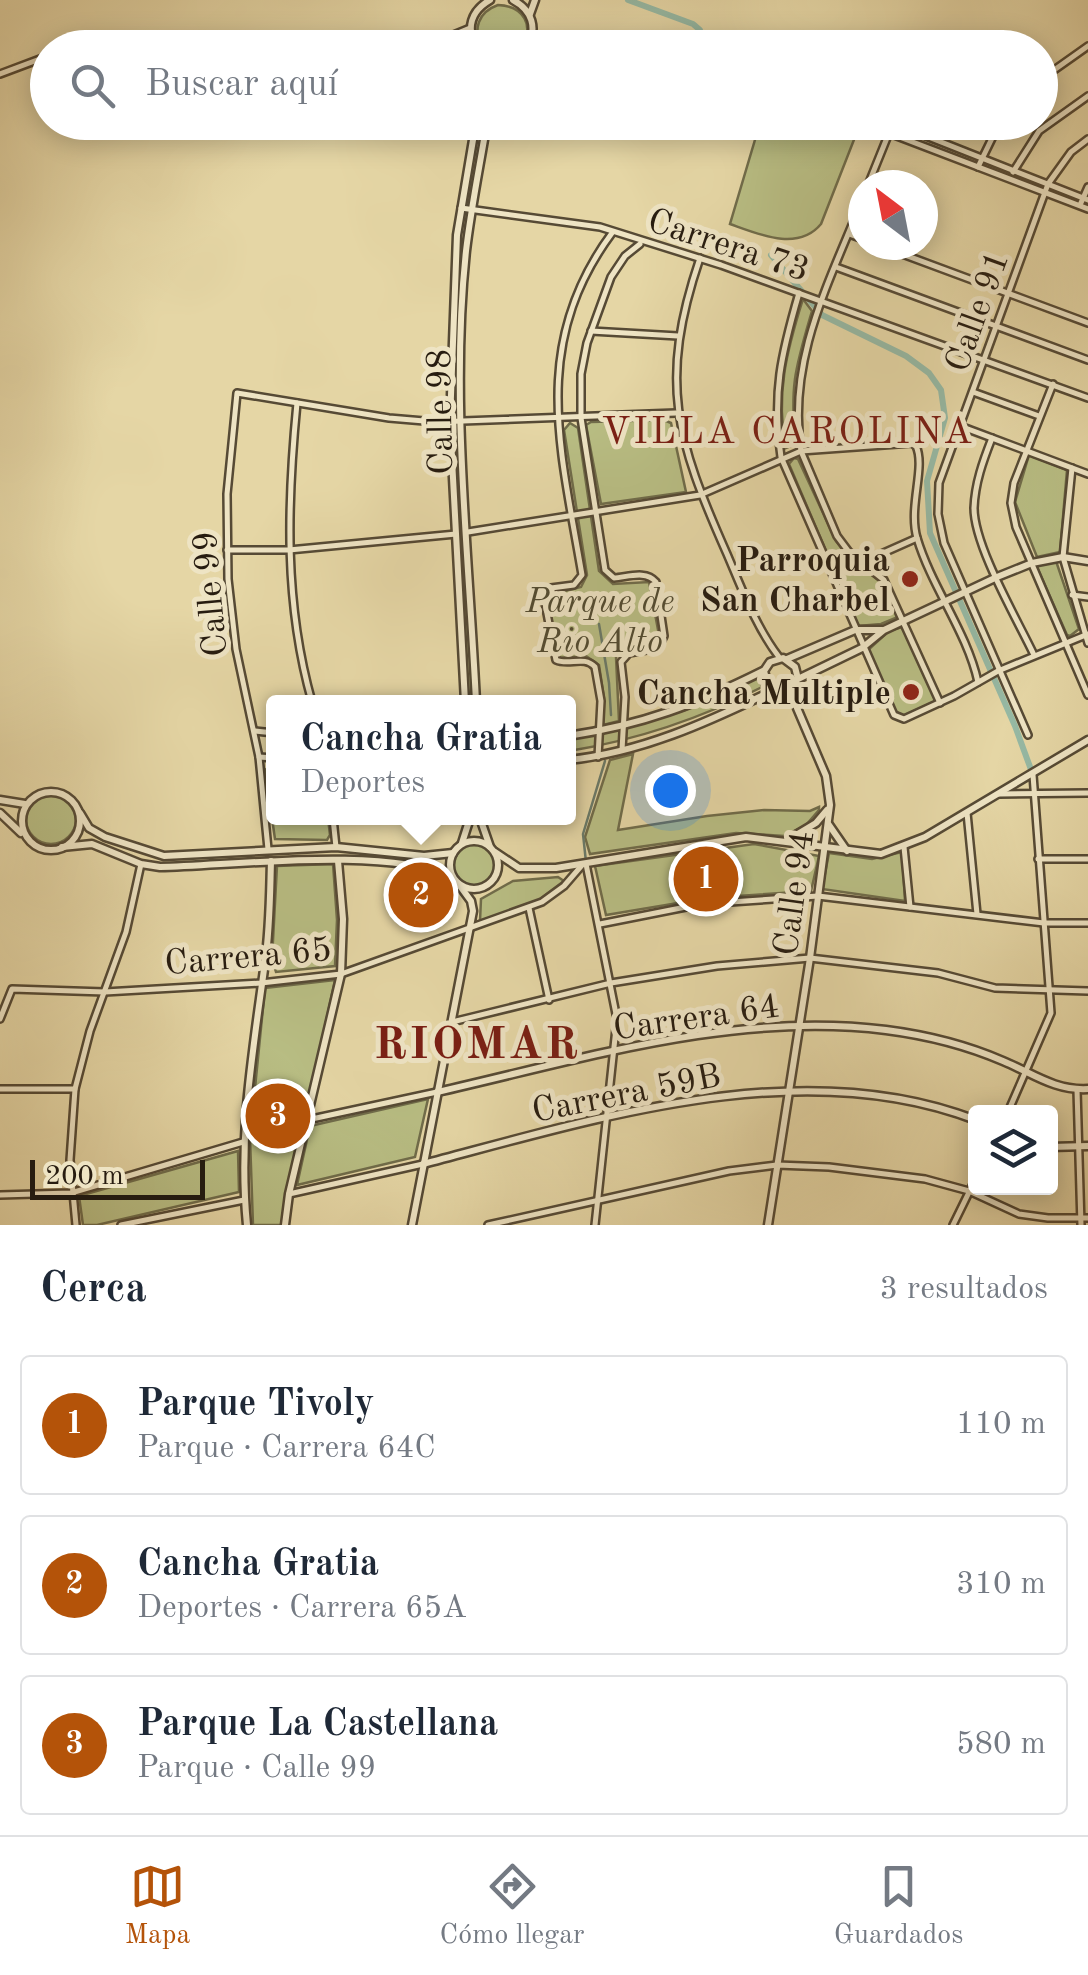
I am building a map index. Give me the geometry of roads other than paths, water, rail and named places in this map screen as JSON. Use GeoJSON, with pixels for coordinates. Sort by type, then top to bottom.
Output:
{"type":"FeatureCollection","features":[{"type":"Feature","properties":{"kind":"street"},"geometry":{"type":"LineString","coordinates":[[466,30],[478,9],[490,0]]}},
{"type":"Feature","properties":{"kind":"street"},"geometry":{"type":"LineString","coordinates":[[513,0],[530,16]]}},
{"type":"Feature","properties":{"kind":"street"},"geometry":{"type":"LineString","coordinates":[[533,30],[530,16],[535,0]]}},
{"type":"Feature","properties":{"kind":"street"},"geometry":{"type":"LineString","coordinates":[[1058,67],[1088,46]]}},
{"type":"Feature","properties":{"kind":"street"},"geometry":{"type":"LineString","coordinates":[[0,74],[30,63]]}},
{"type":"Feature","properties":{"kind":"street"},"geometry":{"type":"LineString","coordinates":[[1058,117],[1088,96]]}},
{"type":"Feature","properties":{"kind":"street","name":"Calle 91"},"geometry":{"type":"LineString","coordinates":[[1028,735],[996,672],[944,543],[938,514],[939,483],[1048,184],[1071,152],[1088,138]]}},
{"type":"Feature","properties":{"kind":"street","name":"Calle 98"},"geometry":{"type":"LineString","coordinates":[[465,695],[450,422],[455,260],[473,140]]}},
{"type":"Feature","properties":{"kind":"street","name":"Calle 98"},"geometry":{"type":"LineString","coordinates":[[476,695],[462,421],[465,269],[484,140]]}},
{"type":"Feature","properties":{"kind":"street"},"geometry":{"type":"LineString","coordinates":[[874,170],[886,140]]}},
{"type":"Feature","properties":{"kind":"street"},"geometry":{"type":"LineString","coordinates":[[907,140],[978,167],[1048,184],[1084,201],[1088,208]]}},
{"type":"Feature","properties":{"kind":"street"},"geometry":{"type":"LineString","coordinates":[[935,140],[1046,192],[1084,201]]}},
{"type":"Feature","properties":{"kind":"street"},"geometry":{"type":"LineString","coordinates":[[978,167],[991,140]]}},
{"type":"Feature","properties":{"kind":"street"},"geometry":{"type":"LineString","coordinates":[[1012,176],[1033,140]]}},
{"type":"Feature","properties":{"kind":"street"},"geometry":{"type":"LineString","coordinates":[[1084,201],[1088,188]]}},
{"type":"Feature","properties":{"kind":"street","name":"Carrera 73"},"geometry":{"type":"LineString","coordinates":[[461,208],[600,228],[700,258],[1088,398]]}},
{"type":"Feature","properties":{"kind":"street"},"geometry":{"type":"LineString","coordinates":[[598,758],[600,701],[595,667],[585,660],[556,660],[544,598],[551,588],[574,585],[582,576],[556,418],[558,365],[567,325],[587,272],[613,232]]}},
{"type":"Feature","properties":{"kind":"street"},"geometry":{"type":"LineString","coordinates":[[848,237],[815,319],[798,377],[796,406],[801,450],[837,536],[849,552],[884,580],[940,702]]}},
{"type":"Feature","properties":{"kind":"street"},"geometry":{"type":"LineString","coordinates":[[622,750],[625,696],[621,662],[628,653],[658,648],[664,643],[664,636],[656,582],[647,574],[614,578],[604,570],[581,418],[581,374],[591,330],[611,278],[631,249],[643,243]]}},
{"type":"Feature","properties":{"kind":"street"},"geometry":{"type":"LineString","coordinates":[[700,258],[678,336],[675,364],[676,413],[682,444],[700,496],[768,642],[795,667],[798,679]]}},
{"type":"Feature","properties":{"kind":"street"},"geometry":{"type":"LineString","coordinates":[[920,260],[1088,323]]}},
{"type":"Feature","properties":{"kind":"street"},"geometry":{"type":"LineString","coordinates":[[836,267],[1088,360]]}},
{"type":"Feature","properties":{"kind":"street"},"geometry":{"type":"LineString","coordinates":[[802,294],[776,387],[775,418],[781,458],[862,648],[898,719],[1086,634]]}},
{"type":"Feature","properties":{"kind":"street"},"geometry":{"type":"LineString","coordinates":[[591,330],[678,336]]}},
{"type":"Feature","properties":{"kind":"street"},"geometry":{"type":"LineString","coordinates":[[1053,384],[1026,450],[1011,503],[1016,527],[1088,695]]}},
{"type":"Feature","properties":{"kind":"street"},"geometry":{"type":"LineString","coordinates":[[973,392],[1040,416]]}},
{"type":"Feature","properties":{"kind":"street","name":"Calle 99"},"geometry":{"type":"LineString","coordinates":[[268,850],[255,731],[236,649],[227,550],[228,459],[237,393],[297,403]]}},
{"type":"Feature","properties":{"kind":"street"},"geometry":{"type":"LineString","coordinates":[[310,695],[296,638],[289,550],[289,493],[297,403],[388,418],[450,422],[676,413]]}},
{"type":"Feature","properties":{"kind":"street"},"geometry":{"type":"LineString","coordinates":[[960,426],[1088,474]]}},
{"type":"Feature","properties":{"kind":"street"},"geometry":{"type":"LineString","coordinates":[[992,438],[976,483],[974,512],[980,537],[1034,655]]}},
{"type":"Feature","properties":{"kind":"street"},"geometry":{"type":"LineString","coordinates":[[468,532],[700,496],[801,450],[902,442],[916,446],[921,460],[914,491],[918,538],[978,682]]}},
{"type":"Feature","properties":{"kind":"street"},"geometry":{"type":"LineString","coordinates":[[1072,468],[1062,557],[1088,643]]}},
{"type":"Feature","properties":{"kind":"street"},"geometry":{"type":"LineString","coordinates":[[227,550],[289,550],[456,534]]}},
{"type":"Feature","properties":{"kind":"street"},"geometry":{"type":"LineString","coordinates":[[863,562],[918,538]]}},
{"type":"Feature","properties":{"kind":"street"},"geometry":{"type":"LineString","coordinates":[[576,759],[598,758],[708,722],[792,688],[798,679],[862,648],[884,630],[1032,563],[1062,557],[1088,560]]}},
{"type":"Feature","properties":{"kind":"street"},"geometry":{"type":"LineString","coordinates":[[1072,594],[1088,597]]}},
{"type":"Feature","properties":{"kind":"street"},"geometry":{"type":"LineString","coordinates":[[576,735],[623,728],[693,705],[783,658],[854,630],[884,630]]}},
{"type":"Feature","properties":{"kind":"street"},"geometry":{"type":"LineString","coordinates":[[768,642],[764,679],[776,692]]}},
{"type":"Feature","properties":{"kind":"street","name":"Calle 94"},"geometry":{"type":"LineString","coordinates":[[768,1225],[830,805],[826,776],[792,688]]}},
{"type":"Feature","properties":{"kind":"street","name":"Calle 94"},"geometry":{"type":"LineString","coordinates":[[776,692],[797,708]]}},
{"type":"Feature","properties":{"kind":"street"},"geometry":{"type":"LineString","coordinates":[[255,731],[266,732]]}},
{"type":"Feature","properties":{"kind":"street"},"geometry":{"type":"LineString","coordinates":[[462,843],[474,840],[519,868],[584,864],[731,838],[880,854],[904,847],[967,813],[1088,740]]}},
{"type":"Feature","properties":{"kind":"street"},"geometry":{"type":"LineString","coordinates":[[259,757],[266,757]]}},
{"type":"Feature","properties":{"kind":"street"},"geometry":{"type":"LineString","coordinates":[[1011,1105],[1051,1013],[1032,775]]}},
{"type":"Feature","properties":{"kind":"street"},"geometry":{"type":"LineString","coordinates":[[0,800],[19,805],[41,794],[60,793],[76,804],[90,828],[104,838],[164,856],[336,847],[424,856],[453,853]]}},
{"type":"Feature","properties":{"kind":"street"},"geometry":{"type":"LineString","coordinates":[[999,794],[1088,793]]}},
{"type":"Feature","properties":{"kind":"street"},"geometry":{"type":"LineString","coordinates":[[26,803],[21,824],[27,838]]}},
{"type":"Feature","properties":{"kind":"street","name":"Calle 94"},"geometry":{"type":"LineString","coordinates":[[808,845],[805,830],[821,819],[830,805]]}},
{"type":"Feature","properties":{"kind":"street"},"geometry":{"type":"LineString","coordinates":[[62,847],[76,834],[80,813]]}},
{"type":"Feature","properties":{"kind":"street"},"geometry":{"type":"LineString","coordinates":[[967,813],[977,915]]}},
{"type":"Feature","properties":{"kind":"street"},"geometry":{"type":"LineString","coordinates":[[0,814],[41,848],[92,844],[141,864],[338,861],[419,867],[452,876]]}},
{"type":"Feature","properties":{"kind":"street"},"geometry":{"type":"LineString","coordinates":[[828,824],[848,852]]}},
{"type":"Feature","properties":{"kind":"street"},"geometry":{"type":"LineString","coordinates":[[334,825],[336,847]]}},
{"type":"Feature","properties":{"kind":"street"},"geometry":{"type":"LineString","coordinates":[[412,1225],[470,927],[471,900],[452,876],[450,860],[462,843],[468,825]]}},
{"type":"Feature","properties":{"kind":"street"},"geometry":{"type":"LineString","coordinates":[[460,886],[477,890],[493,881],[498,870],[483,825]]}},
{"type":"Feature","properties":{"kind":"street"},"geometry":{"type":"LineString","coordinates":[[786,841],[805,830]]}},
{"type":"Feature","properties":{"kind":"street"},"geometry":{"type":"LineString","coordinates":[[904,847],[910,907]]}},
{"type":"Feature","properties":{"kind":"street"},"geometry":{"type":"LineString","coordinates":[[1038,859],[1088,859]]}},
{"type":"Feature","properties":{"kind":"street"},"geometry":{"type":"LineString","coordinates":[[247,1225],[244,1142],[249,1058],[265,963],[271,861]]}},
{"type":"Feature","properties":{"kind":"street"},"geometry":{"type":"LineString","coordinates":[[285,1225],[342,974],[338,861]]}},
{"type":"Feature","properties":{"kind":"street"},"geometry":{"type":"LineString","coordinates":[[76,1225],[70,1145],[75,1089],[126,932],[141,864]]}},
{"type":"Feature","properties":{"kind":"street"},"geometry":{"type":"LineString","coordinates":[[584,864],[600,924],[616,1019],[595,1225]]}},
{"type":"Feature","properties":{"kind":"street","name":"Carrera 65"},"geometry":{"type":"LineString","coordinates":[[0,1019],[12,989],[105,992],[342,974],[529,908],[552,896],[584,864]]}},
{"type":"Feature","properties":{"kind":"street"},"geometry":{"type":"LineString","coordinates":[[600,924],[700,904],[818,896],[1044,923],[1088,923]]}},
{"type":"Feature","properties":{"kind":"street"},"geometry":{"type":"LineString","coordinates":[[529,908],[548,1000]]}},
{"type":"Feature","properties":{"kind":"street"},"geometry":{"type":"LineString","coordinates":[[452,1022],[611,984],[717,966],[810,958],[938,973],[995,988],[1088,991]]}},
{"type":"Feature","properties":{"kind":"street","name":"Carrera 64"},"geometry":{"type":"LineString","coordinates":[[307,1120],[707,1033],[799,1026],[880,1029],[920,1035],[984,1054],[1056,1086],[1088,1089]]}},
{"type":"Feature","properties":{"kind":"street"},"geometry":{"type":"LineString","coordinates":[[0,1090],[75,1089]]}},
{"type":"Feature","properties":{"kind":"street"},"geometry":{"type":"LineString","coordinates":[[978,1195],[1019,1214],[1083,1220],[1078,1090]]}},
{"type":"Feature","properties":{"kind":"street","name":"Carrera 59B"},"geometry":{"type":"LineString","coordinates":[[289,1194],[712,1097],[838,1092],[896,1098],[968,1118]]}},
{"type":"Feature","properties":{"kind":"street"},"geometry":{"type":"LineString","coordinates":[[0,1195],[72,1193],[244,1142]]}},
{"type":"Feature","properties":{"kind":"street"},"geometry":{"type":"LineString","coordinates":[[1058,1146],[1088,1146]]}},
{"type":"Feature","properties":{"kind":"street"},"geometry":{"type":"LineString","coordinates":[[488,1225],[729,1171],[777,1165],[926,1178],[968,1191]]}},
{"type":"Feature","properties":{"kind":"street"},"geometry":{"type":"LineString","coordinates":[[954,1225],[968,1193]]}},
{"type":"Feature","properties":{"kind":"street"},"geometry":{"type":"LineString","coordinates":[[122,1225],[244,1200]]}},
{"type":"Feature","properties":{"kind":"waterway"},"geometry":{"type":"LineString","coordinates":[[628,0],[700,30]]}},
{"type":"Feature","properties":{"kind":"waterway"},"geometry":{"type":"LineString","coordinates":[[771,255],[822,315],[906,356],[929,373],[941,390],[945,418],[927,481],[930,533],[1033,775]]}},
{"type":"Feature","properties":{"kind":"waterway"},"geometry":{"type":"LineString","coordinates":[[599,624],[611,715]]}},
{"type":"Feature","properties":{"kind":"waterway"},"geometry":{"type":"LineString","coordinates":[[586,862],[583,834],[605,761]]}},
{"type":"Feature","properties":{"kind":"place","name":"Parroquia San Charbel"},"geometry":{"type":"Point","coordinates":[910,579]}},
{"type":"Feature","properties":{"kind":"place","name":"Cancha Multiple"},"geometry":{"type":"Point","coordinates":[911,692]}},
{"type":"Feature","properties":{"kind":"place","name":"Parque Tivoly"},"geometry":{"type":"Point","coordinates":[706,879]}},
{"type":"Feature","properties":{"kind":"place","name":"Cancha Gratia"},"geometry":{"type":"Point","coordinates":[421,895]}},
{"type":"Feature","properties":{"kind":"place","name":"Parque La Castellana"},"geometry":{"type":"Point","coordinates":[278,1116]}},
{"type":"Feature","properties":{"kind":"district","name":"VILLA CAROLINA"},"geometry":{"type":"Point","coordinates":[788,430]}},
{"type":"Feature","properties":{"kind":"district","name":"RIOMAR"},"geometry":{"type":"Point","coordinates":[477,1042]}},
{"type":"Feature","properties":{"kind":"park label","name":"Parque de Rio Alto"},"geometry":{"type":"Point","coordinates":[600,620]}}]}
